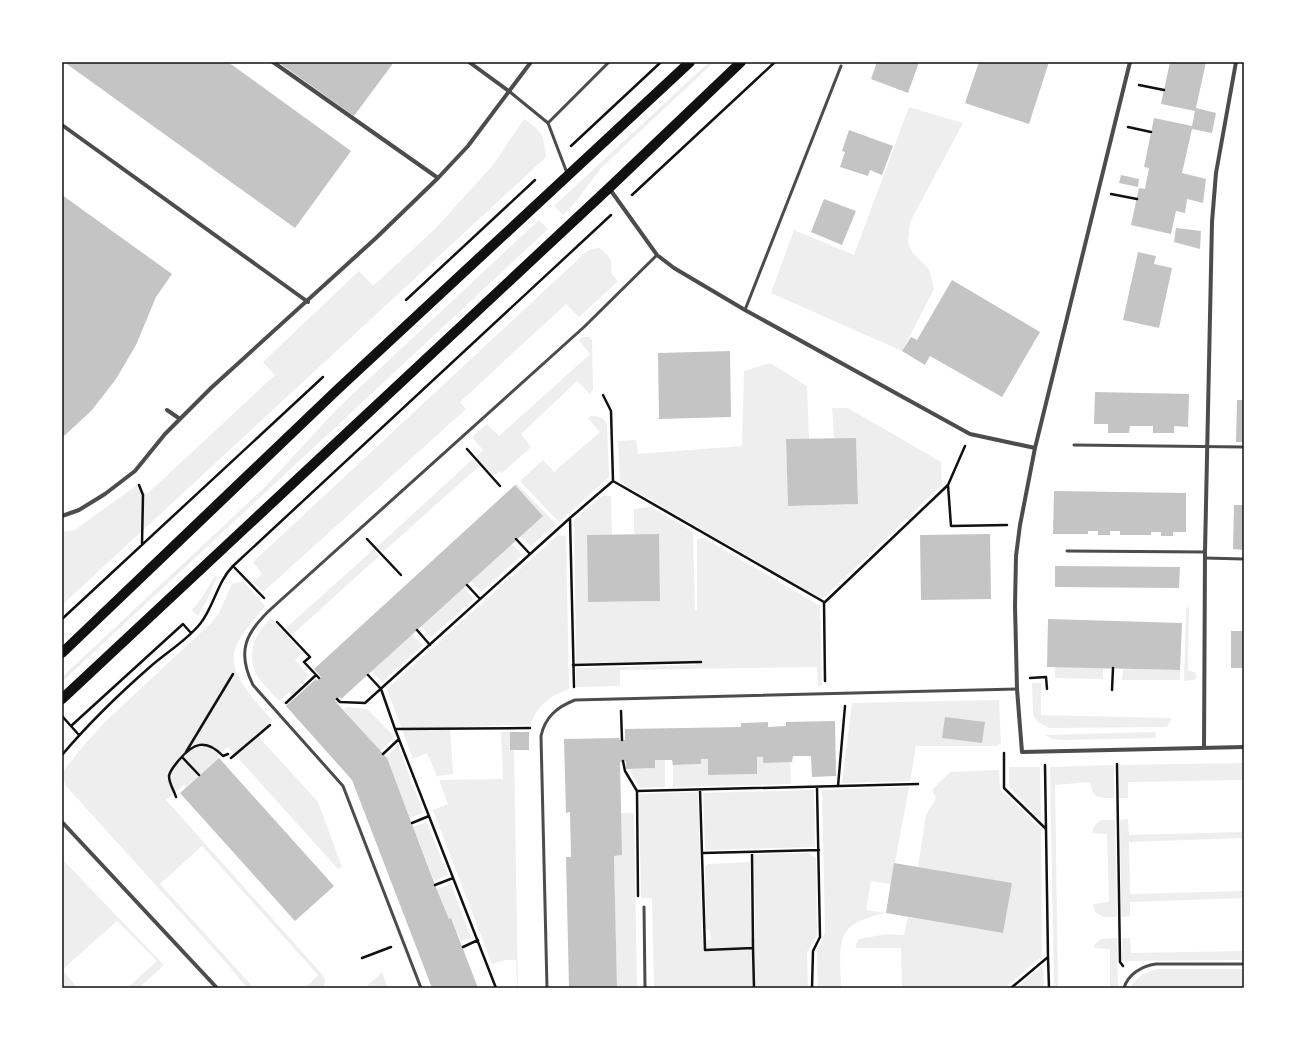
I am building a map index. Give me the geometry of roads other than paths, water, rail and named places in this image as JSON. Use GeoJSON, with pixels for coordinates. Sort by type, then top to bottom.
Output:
{"type":"FeatureCollection","features":[{"type":"Feature","properties":{"kind":"main road"},"geometry":{"type":"LineString","coordinates":[[62,653],[338,389],[690,62]]}},
{"type":"Feature","properties":{"kind":"main road"},"geometry":{"type":"LineString","coordinates":[[62,699],[609,188],[741,62]]}},
{"type":"Feature","properties":{"kind":"street"},"geometry":{"type":"LineString","coordinates":[[273,62],[438,178]]}},
{"type":"Feature","properties":{"kind":"street"},"geometry":{"type":"LineString","coordinates":[[469,62],[510,92]]}},
{"type":"Feature","properties":{"kind":"street"},"geometry":{"type":"LineString","coordinates":[[62,516],[80,510],[105,494],[135,471],[165,434],[211,388],[308,302],[438,178],[475,137],[531,62]]}},
{"type":"Feature","properties":{"kind":"street"},"geometry":{"type":"LineString","coordinates":[[1130,62],[1035,448],[1020,525],[1016,556],[1015,606],[1017,689],[1022,752],[1244,747]]}},
{"type":"Feature","properties":{"kind":"street"},"geometry":{"type":"LineString","coordinates":[[1204,748],[1204,552],[1208,446],[1212,222],[1216,173],[1236,62]]}},
{"type":"Feature","properties":{"kind":"street"},"geometry":{"type":"LineString","coordinates":[[62,125],[308,302]]}},
{"type":"Feature","properties":{"kind":"street"},"geometry":{"type":"LineString","coordinates":[[609,188],[657,255],[674,268],[745,310],[970,434],[1035,448]]}},
{"type":"Feature","properties":{"kind":"street"},"geometry":{"type":"LineString","coordinates":[[167,410],[180,419]]}},
{"type":"Feature","properties":{"kind":"street"},"geometry":{"type":"LineString","coordinates":[[62,822],[217,988]]}},
{"type":"Feature","properties":{"kind":"lane"},"geometry":{"type":"LineString","coordinates":[[548,122],[609,62]]}},
{"type":"Feature","properties":{"kind":"lane"},"geometry":{"type":"LineString","coordinates":[[745,310],[841,66]]}},
{"type":"Feature","properties":{"kind":"lane"},"geometry":{"type":"LineString","coordinates":[[510,92],[548,122],[568,176]]}},
{"type":"Feature","properties":{"kind":"lane"},"geometry":{"type":"LineString","coordinates":[[421,988],[343,786],[253,685],[247,673],[244,656],[245,646],[252,631],[272,608],[584,327],[657,255]]}},
{"type":"Feature","properties":{"kind":"lane"},"geometry":{"type":"LineString","coordinates":[[1074,445],[1244,447]]}},
{"type":"Feature","properties":{"kind":"lane"},"geometry":{"type":"LineString","coordinates":[[1067,551],[1204,552]]}},
{"type":"Feature","properties":{"kind":"lane"},"geometry":{"type":"LineString","coordinates":[[1205,558],[1244,559]]}},
{"type":"Feature","properties":{"kind":"lane"},"geometry":{"type":"LineString","coordinates":[[547,988],[541,736],[543,727],[552,713],[564,704],[575,700],[1017,689]]}},
{"type":"Feature","properties":{"kind":"lane"},"geometry":{"type":"LineString","coordinates":[[644,907],[645,988]]}},
{"type":"Feature","properties":{"kind":"lane"},"geometry":{"type":"LineString","coordinates":[[1124,988],[1130,976],[1145,966],[1156,964],[1244,964]]}}]}
